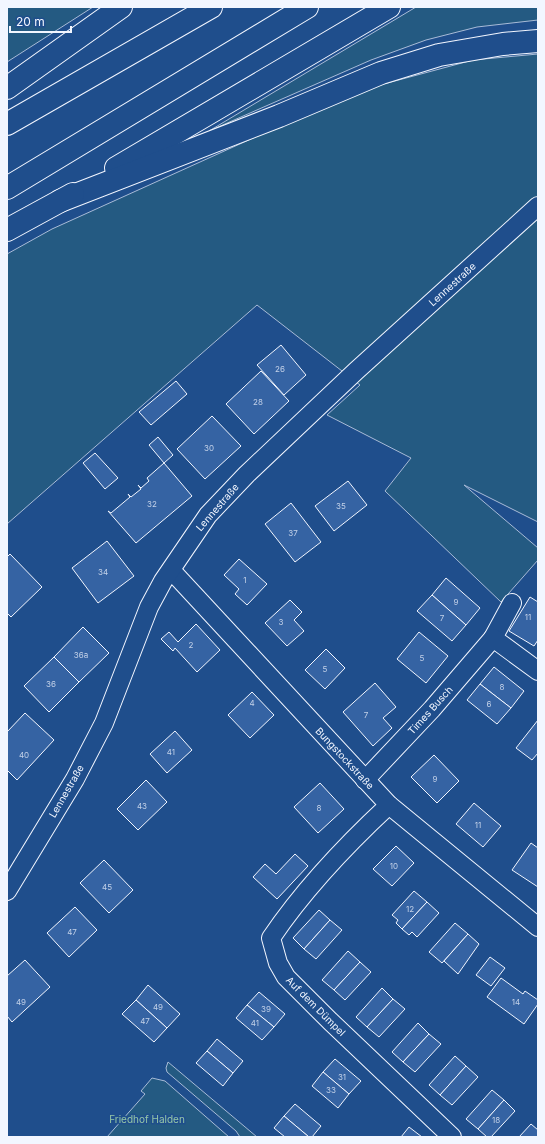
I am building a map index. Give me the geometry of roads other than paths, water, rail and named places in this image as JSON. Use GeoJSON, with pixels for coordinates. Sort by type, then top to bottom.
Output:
{"type":"FeatureCollection","features":[{"type":"Feature","properties":{"kind":"highway"},"geometry":{"type":"LineString","coordinates":[[7,88],[121,7]]}},
{"type":"Feature","properties":{"kind":"highway"},"geometry":{"type":"LineString","coordinates":[[7,124],[211,7]]}},
{"type":"Feature","properties":{"kind":"highway"},"geometry":{"type":"LineString","coordinates":[[7,188],[307,7]]}},
{"type":"Feature","properties":{"kind":"highway"},"geometry":{"type":"LineString","coordinates":[[7,230],[60,201],[389,7]]}},
{"type":"Feature","properties":{"kind":"highway"},"geometry":{"type":"LineString","coordinates":[[60,201],[279,116],[381,73],[439,55],[503,44],[538,41]]}},
{"type":"Feature","properties":{"kind":"street","name":"Lennestraße"},"geometry":{"type":"LineString","coordinates":[[7,891],[75,779],[104,723],[149,607],[163,581],[208,515],[247,474],[356,371],[538,206]]}},
{"type":"Feature","properties":{"kind":"street","name":"Bungstockstraße"},"geometry":{"type":"LineString","coordinates":[[171,570],[389,805],[538,927]]}},
{"type":"Feature","properties":{"kind":"street","name":"Times Busch"},"geometry":{"type":"LineString","coordinates":[[365,780],[432,709],[493,638],[512,603]]}},
{"type":"Feature","properties":{"kind":"street"},"geometry":{"type":"LineString","coordinates":[[493,638],[538,671]]}},
{"type":"Feature","properties":{"kind":"street","name":"Auf dem Dümpel"},"geometry":{"type":"LineString","coordinates":[[389,805],[357,835],[287,915],[270,938],[278,963],[286,977],[335,1026],[452,1137]]}},
{"type":"Feature","properties":{"kind":"park label","name":"Friedhof Halden"},"geometry":{"type":"Point","coordinates":[147,1119]}}]}
